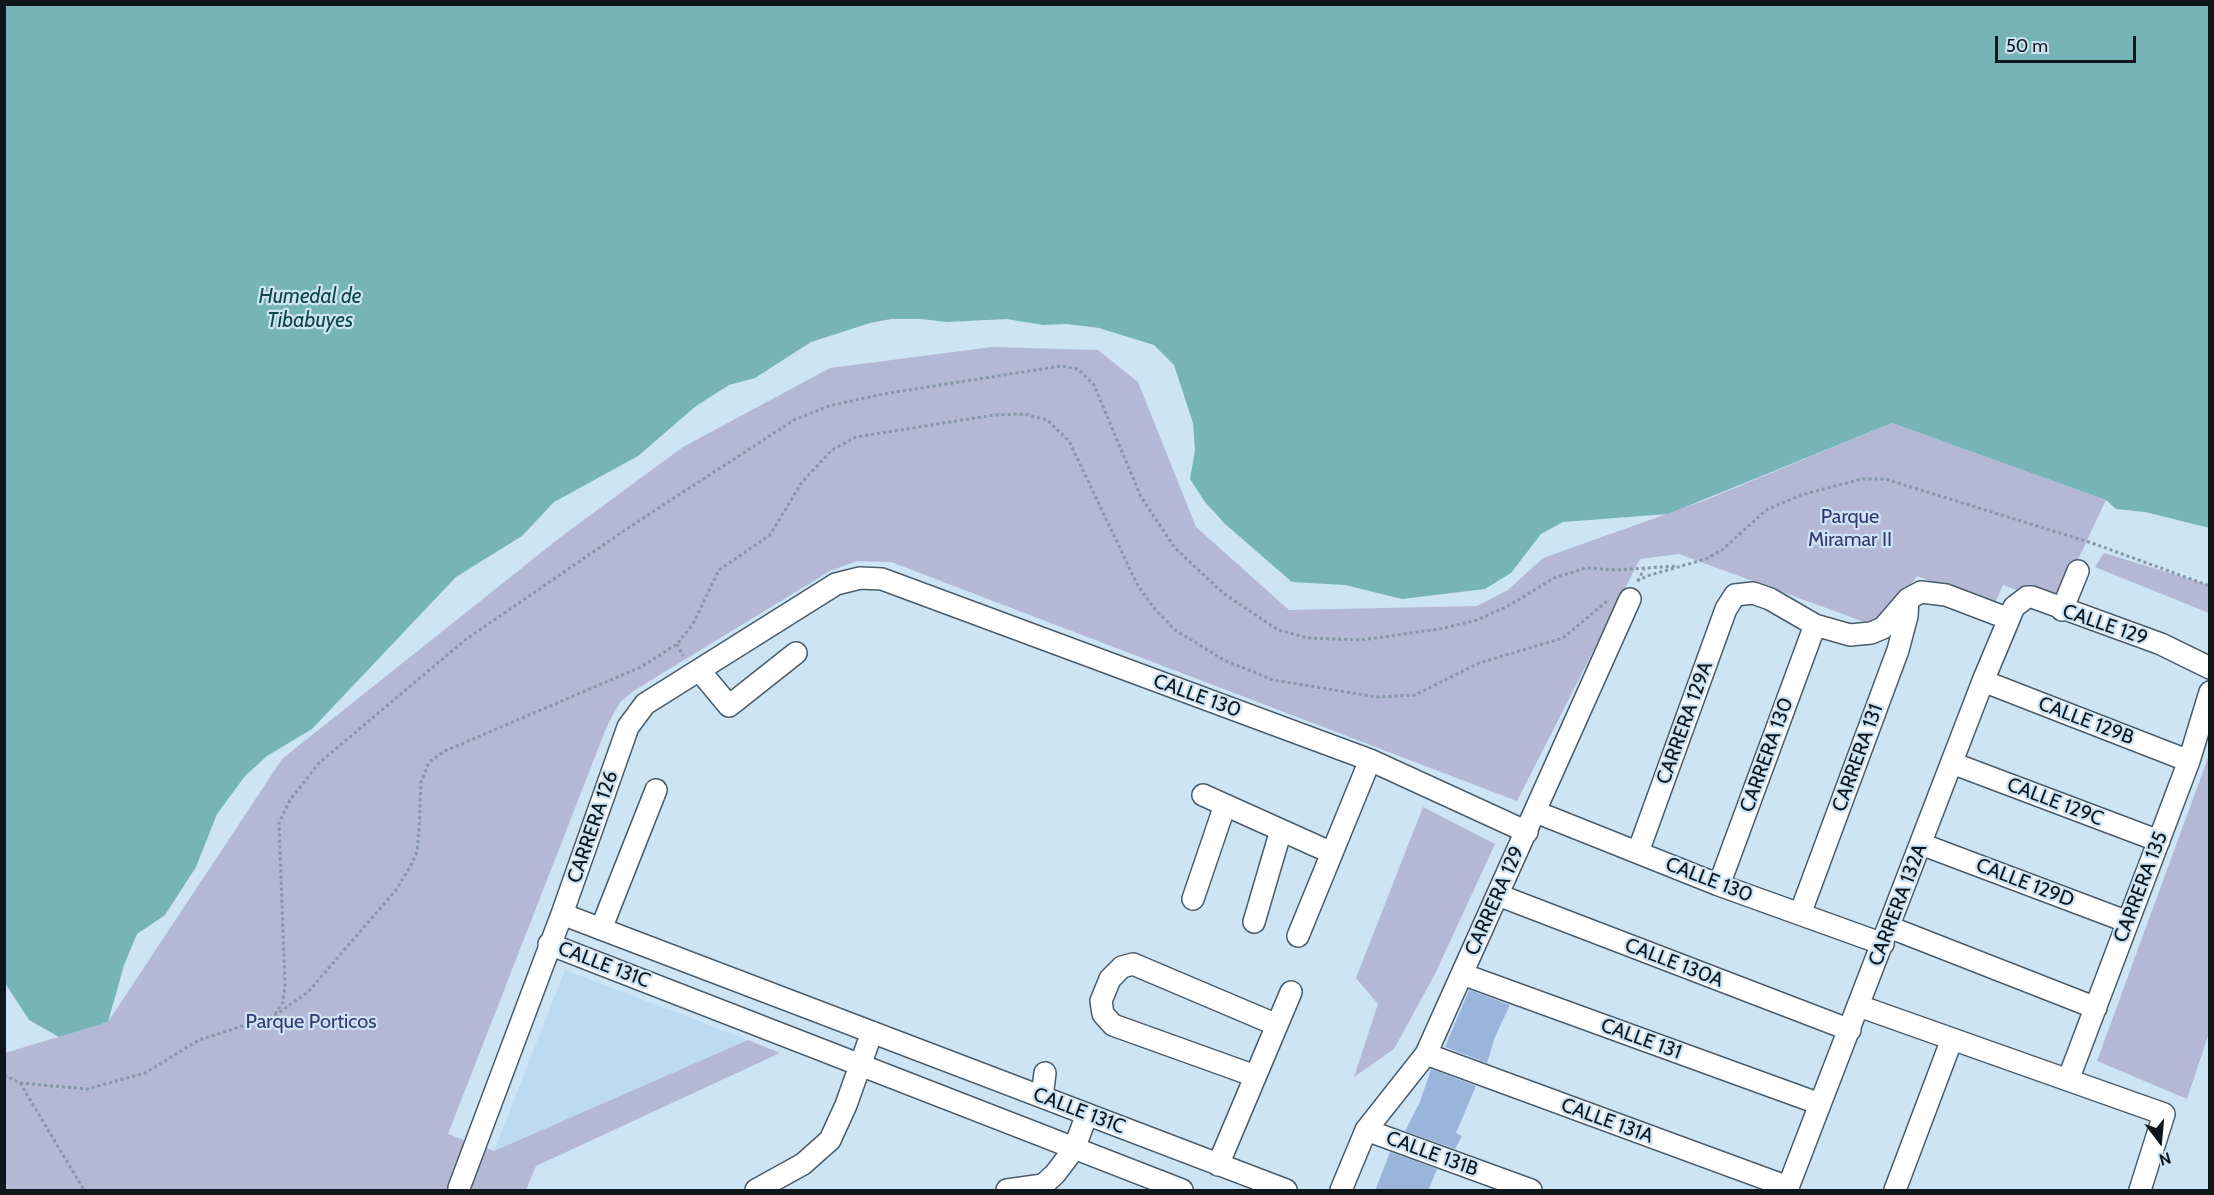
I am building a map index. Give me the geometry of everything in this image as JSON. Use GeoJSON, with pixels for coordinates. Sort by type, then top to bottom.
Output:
{"type":"FeatureCollection","features":[{"type":"Feature","properties":{"kind":"street"},"geometry":{"type":"LineString","coordinates":[[2062,610],[2078,571]]}},
{"type":"Feature","properties":{"kind":"street","name":"CARRERA 126"},"geometry":{"type":"LineString","coordinates":[[459,1188],[562,914],[628,727],[645,704],[836,584],[861,578]]}},
{"type":"Feature","properties":{"kind":"street","name":"CALLE 130"},"geometry":{"type":"LineString","coordinates":[[861,578],[882,579],[1370,760],[1527,832]]}},
{"type":"Feature","properties":{"kind":"street"},"geometry":{"type":"LineString","coordinates":[[1815,625],[1850,635],[1871,633],[1882,628],[1908,599],[1921,592],[1935,592],[2008,619]]}},
{"type":"Feature","properties":{"kind":"street","name":"CARRERA 129"},"geometry":{"type":"LineString","coordinates":[[1341,1191],[1366,1130],[1426,1054],[1536,812],[1624,593]]}},
{"type":"Feature","properties":{"kind":"street","name":"CARRERA 129A"},"geometry":{"type":"LineString","coordinates":[[1638,852],[1726,609],[1735,595],[1753,593],[1770,599],[1815,625]]}},
{"type":"Feature","properties":{"kind":"street","name":"CALLE 129"},"geometry":{"type":"LineString","coordinates":[[2008,619],[2014,607],[2027,597],[2161,644],[2210,668]]}},
{"type":"Feature","properties":{"kind":"street","name":"CARRERA 131"},"geometry":{"type":"LineString","coordinates":[[1800,914],[1898,650],[1907,616],[1908,599]]}},
{"type":"Feature","properties":{"kind":"street","name":"CARRERA 132A"},"geometry":{"type":"LineString","coordinates":[[1787,1189],[2008,619]]}},
{"type":"Feature","properties":{"kind":"street","name":"CARRERA 130"},"geometry":{"type":"LineString","coordinates":[[1719,885],[1815,625]]}},
{"type":"Feature","properties":{"kind":"street"},"geometry":{"type":"LineString","coordinates":[[699,670],[729,706],[796,653]]}},
{"type":"Feature","properties":{"kind":"street","name":"CALLE 129B"},"geometry":{"type":"LineString","coordinates":[[1983,681],[2188,761]]}},
{"type":"Feature","properties":{"kind":"street","name":"CARRERA 135"},"geometry":{"type":"LineString","coordinates":[[2068,1080],[2188,761],[2210,692]]}},
{"type":"Feature","properties":{"kind":"street"},"geometry":{"type":"LineString","coordinates":[[1298,936],[1370,760]]}},
{"type":"Feature","properties":{"kind":"street","name":"CALLE 129C"},"geometry":{"type":"LineString","coordinates":[[1952,763],[2158,841]]}},
{"type":"Feature","properties":{"kind":"street"},"geometry":{"type":"LineString","coordinates":[[601,929],[656,790]]}},
{"type":"Feature","properties":{"kind":"street"},"geometry":{"type":"LineString","coordinates":[[1203,795],[1332,853]]}},
{"type":"Feature","properties":{"kind":"street"},"geometry":{"type":"LineString","coordinates":[[1193,899],[1225,805]]}},
{"type":"Feature","properties":{"kind":"street","name":"CALLE 130"},"geometry":{"type":"LineString","coordinates":[[1536,812],[1719,885],[1800,914],[1886,935],[2096,1008]]}},
{"type":"Feature","properties":{"kind":"street"},"geometry":{"type":"LineString","coordinates":[[1254,922],[1281,830]]}},
{"type":"Feature","properties":{"kind":"street","name":"CALLE 129D"},"geometry":{"type":"LineString","coordinates":[[1921,844],[2128,922]]}},
{"type":"Feature","properties":{"kind":"street","name":"CALLE 130A"},"geometry":{"type":"LineString","coordinates":[[1498,895],[1850,1030]]}},
{"type":"Feature","properties":{"kind":"street","name":"CALLE 131C"},"geometry":{"type":"LineString","coordinates":[[562,914],[1286,1191]]}},
{"type":"Feature","properties":{"kind":"street","name":"CALLE 131C"},"geometry":{"type":"LineString","coordinates":[[549,944],[1182,1191]]}},
{"type":"Feature","properties":{"kind":"street"},"geometry":{"type":"LineString","coordinates":[[1255,1077],[1113,1025],[1103,1014],[1101,1001],[1110,979],[1122,967],[1133,964],[1277,1024]]}},
{"type":"Feature","properties":{"kind":"street","name":"CALLE 131"},"geometry":{"type":"LineString","coordinates":[[1462,974],[1821,1104]]}},
{"type":"Feature","properties":{"kind":"street"},"geometry":{"type":"LineString","coordinates":[[1218,1164],[1291,992]]}},
{"type":"Feature","properties":{"kind":"street"},"geometry":{"type":"LineString","coordinates":[[1859,1006],[2164,1114],[2140,1191]]}},
{"type":"Feature","properties":{"kind":"street"},"geometry":{"type":"LineString","coordinates":[[756,1191],[803,1164],[830,1140],[846,1105],[872,1032]]}},
{"type":"Feature","properties":{"kind":"street"},"geometry":{"type":"LineString","coordinates":[[1895,1191],[1952,1038]]}},
{"type":"Feature","properties":{"kind":"street","name":"CALLE 131A"},"geometry":{"type":"LineString","coordinates":[[1426,1054],[1787,1189]]}},
{"type":"Feature","properties":{"kind":"street"},"geometry":{"type":"LineString","coordinates":[[1041,1097],[1045,1073]]}},
{"type":"Feature","properties":{"kind":"street"},"geometry":{"type":"LineString","coordinates":[[1007,1191],[1043,1185],[1055,1174],[1074,1149],[1087,1114]]}},
{"type":"Feature","properties":{"kind":"street","name":"CALLE 131B"},"geometry":{"type":"LineString","coordinates":[[1366,1130],[1531,1191]]}},
{"type":"Feature","properties":{"kind":"path"},"geometry":{"type":"LineString","coordinates":[[4,1075],[20,1083],[87,1089],[145,1073],[199,1041],[274,1016],[308,992],[396,890],[410,867],[418,842],[421,782],[429,762],[445,751],[641,667],[677,644],[693,624],[719,570],[770,535],[802,482],[832,450],[856,437],[994,415],[1025,414],[1047,420],[1069,441],[1137,584],[1153,608],[1185,636],[1224,660],[1273,680],[1377,697],[1415,694],[1479,663],[1563,638],[1650,575],[1706,559],[1722,550],[1766,510],[1801,495],[1862,479],[1886,479],[2092,543],[2210,586]]}},
{"type":"Feature","properties":{"kind":"path"},"geometry":{"type":"LineString","coordinates":[[20,1083],[84,1191]]}},
{"type":"Feature","properties":{"kind":"shaded area"},"geometry":{"type":"Polygon","coordinates":[[[565,970],[748,1040],[494,1151],[565,970]]]}},
{"type":"Feature","properties":{"kind":"green space","name":"Parque Porticos"},"geometry":{"type":"Polygon","coordinates":[[[992,347],[1098,350],[1138,382],[1196,527],[1289,610],[1477,606],[1508,590],[1543,558],[1703,501],[1892,423],[2106,500],[2057,604],[2003,585],[1994,605],[1917,576],[1878,627],[1679,554],[1640,559],[1517,801],[891,562],[857,561],[830,571],[635,690],[620,702],[607,726],[448,1134],[494,1151],[748,1040],[780,1053],[536,1166],[526,1190],[5,1190],[5,1053],[108,1022],[282,759],[562,536],[683,447],[830,368],[992,347]]]}},
{"type":"Feature","properties":{"kind":"green space"},"geometry":{"type":"Polygon","coordinates":[[[2104,553],[2209,585],[2209,613],[2095,567],[2104,553]]]}},
{"type":"Feature","properties":{"kind":"green space"},"geometry":{"type":"Polygon","coordinates":[[[2209,755],[2209,1033],[2187,1099],[2097,1061],[2209,755]]]}},
{"type":"Feature","properties":{"kind":"green space"},"geometry":{"type":"Polygon","coordinates":[[[1423,807],[1495,844],[1435,974],[1394,1049],[1354,1077],[1378,1004],[1356,978],[1423,807]]]}},
{"type":"Feature","properties":{"kind":"water","name":"Humedal de Tibabuyes"},"geometry":{"type":"Polygon","coordinates":[[[5,4],[2209,5],[2209,528],[2145,512],[2116,509],[2106,500],[1892,423],[1668,514],[1563,522],[1541,534],[1511,573],[1485,589],[1402,599],[1345,585],[1292,582],[1225,524],[1205,502],[1190,479],[1195,450],[1193,423],[1174,365],[1154,345],[1099,328],[1067,324],[1043,325],[1007,319],[947,322],[891,319],[870,323],[811,342],[755,378],[729,385],[696,406],[638,456],[554,502],[522,536],[456,577],[312,729],[267,756],[245,776],[217,814],[196,867],[165,915],[137,934],[124,965],[108,1022],[59,1037],[29,1020],[5,983],[5,4]]]}},
{"type":"Feature","properties":{"kind":"building"},"geometry":{"type":"Polygon","coordinates":[[[1469,990],[1510,1005],[1495,1037],[1487,1063],[1445,1047],[1469,990]]]}},
{"type":"Feature","properties":{"kind":"building"},"geometry":{"type":"Polygon","coordinates":[[[1431,1069],[1476,1086],[1456,1133],[1462,1136],[1455,1149],[1405,1131],[1420,1102],[1431,1069]]]}},
{"type":"Feature","properties":{"kind":"building"},"geometry":{"type":"Polygon","coordinates":[[[1390,1152],[1437,1169],[1428,1191],[1375,1191],[1390,1152]]]}},
{"type":"Feature","properties":{"kind":"park label","name":"Parque Miramar II"},"geometry":{"type":"Point","coordinates":[1850,528]}}]}
